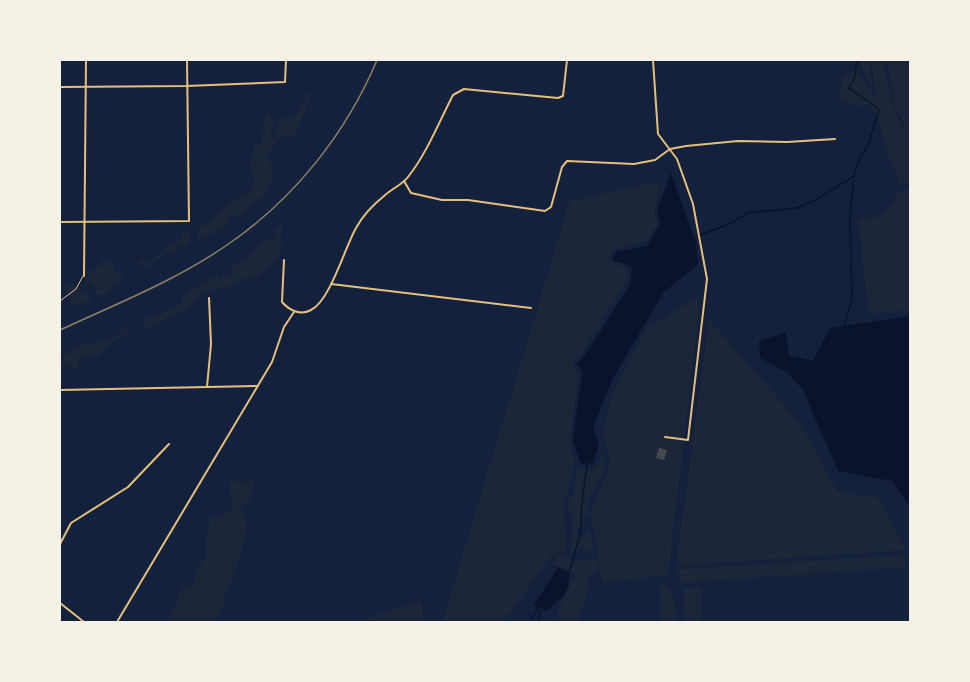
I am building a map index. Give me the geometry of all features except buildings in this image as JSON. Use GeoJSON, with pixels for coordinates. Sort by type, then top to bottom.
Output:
{"type":"FeatureCollection","features":[{"type":"Feature","properties":{"kind":"street"},"geometry":{"type":"LineString","coordinates":[[84,276],[87,86],[86,60]]}},
{"type":"Feature","properties":{"kind":"street"},"geometry":{"type":"LineString","coordinates":[[60,222],[189,221],[186,86],[187,60]]}},
{"type":"Feature","properties":{"kind":"street"},"geometry":{"type":"LineString","coordinates":[[60,87],[186,86],[285,82],[286,60]]}},
{"type":"Feature","properties":{"kind":"street"},"geometry":{"type":"LineString","coordinates":[[284,260],[282,302],[288,309],[294,312],[311,310],[321,301],[331,284],[357,227],[383,196],[404,181],[416,165],[453,95],[464,89],[558,98],[563,96],[567,60]]}},
{"type":"Feature","properties":{"kind":"street"},"geometry":{"type":"LineString","coordinates":[[653,60],[658,134],[677,159],[693,204],[707,279],[688,440],[665,437]]}},
{"type":"Feature","properties":{"kind":"street"},"geometry":{"type":"LineString","coordinates":[[404,181],[411,194],[419,196],[442,200],[468,200],[545,211],[551,207],[562,167],[567,161],[634,164],[655,160],[670,149],[686,146],[738,140],[787,142],[835,140]]}},
{"type":"Feature","properties":{"kind":"street"},"geometry":{"type":"LineString","coordinates":[[331,284],[531,308]]}},
{"type":"Feature","properties":{"kind":"street"},"geometry":{"type":"LineString","coordinates":[[207,387],[211,344],[209,298]]}},
{"type":"Feature","properties":{"kind":"street"},"geometry":{"type":"LineString","coordinates":[[117,622],[272,362],[284,327],[294,312]]}},
{"type":"Feature","properties":{"kind":"street"},"geometry":{"type":"LineString","coordinates":[[60,390],[257,386]]}},
{"type":"Feature","properties":{"kind":"street"},"geometry":{"type":"LineString","coordinates":[[60,544],[71,523],[128,487],[169,444]]}},
{"type":"Feature","properties":{"kind":"street"},"geometry":{"type":"LineString","coordinates":[[60,603],[84,622]]}},
{"type":"Feature","properties":{"kind":"lane"},"geometry":{"type":"LineString","coordinates":[[60,302],[76,289],[84,276]]}},
{"type":"Feature","properties":{"kind":"shaded area"},"geometry":{"type":"Polygon","coordinates":[[[861,60],[869,60],[873,90],[861,67],[861,60]]]}},
{"type":"Feature","properties":{"kind":"shaded area"},"geometry":{"type":"Polygon","coordinates":[[[871,60],[884,60],[884,66],[896,114],[900,123],[910,135],[910,183],[900,184],[884,145],[877,113],[867,104],[860,106],[838,100],[843,76],[857,69],[877,101],[871,60]]]}},
{"type":"Feature","properties":{"kind":"shaded area"},"geometry":{"type":"Polygon","coordinates":[[[887,60],[910,60],[910,132],[907,131],[895,105],[887,60]]]}},
{"type":"Feature","properties":{"kind":"shaded area"},"geometry":{"type":"Polygon","coordinates":[[[307,94],[312,94],[293,138],[281,135],[266,156],[274,169],[268,192],[236,217],[232,215],[225,227],[199,240],[198,230],[230,203],[252,189],[255,176],[250,166],[255,146],[262,143],[266,110],[274,120],[270,136],[273,138],[278,128],[279,119],[295,117],[307,94]]]}},
{"type":"Feature","properties":{"kind":"shaded area"},"geometry":{"type":"Polygon","coordinates":[[[671,173],[696,243],[698,265],[664,292],[613,378],[593,427],[599,445],[593,463],[581,464],[573,441],[583,372],[576,364],[583,358],[630,285],[632,267],[612,260],[617,252],[647,246],[660,224],[657,210],[671,173]]]}},
{"type":"Feature","properties":{"kind":"shaded area"},"geometry":{"type":"Polygon","coordinates":[[[657,182],[660,187],[654,208],[657,224],[646,241],[616,248],[608,258],[627,270],[626,281],[580,356],[572,363],[579,374],[570,439],[575,463],[564,504],[566,551],[557,554],[580,561],[597,559],[598,568],[588,577],[589,588],[577,622],[562,622],[558,618],[559,608],[576,575],[569,569],[553,565],[556,554],[551,556],[503,622],[442,622],[570,201],[657,182]]]}},
{"type":"Feature","properties":{"kind":"shaded area"},"geometry":{"type":"Polygon","coordinates":[[[902,189],[910,189],[910,310],[869,314],[858,220],[882,216],[902,189]]]}},
{"type":"Feature","properties":{"kind":"shaded area"},"geometry":{"type":"Polygon","coordinates":[[[282,224],[280,255],[252,281],[250,275],[225,288],[203,292],[185,311],[140,331],[145,318],[161,314],[183,302],[182,297],[214,275],[221,281],[223,275],[231,277],[231,266],[249,257],[269,237],[276,242],[274,232],[282,224]]]}},
{"type":"Feature","properties":{"kind":"shaded area"},"geometry":{"type":"Polygon","coordinates":[[[183,230],[189,233],[191,242],[185,249],[179,244],[173,254],[165,254],[146,268],[139,262],[139,258],[149,262],[166,248],[181,239],[183,230]]]}},
{"type":"Feature","properties":{"kind":"shaded area"},"geometry":{"type":"Polygon","coordinates":[[[102,259],[113,264],[116,273],[125,276],[117,286],[113,284],[114,288],[106,294],[97,296],[90,283],[87,283],[84,278],[88,276],[88,271],[96,270],[97,266],[101,266],[102,259]]]}},
{"type":"Feature","properties":{"kind":"shaded area"},"geometry":{"type":"Polygon","coordinates":[[[73,284],[88,293],[91,301],[78,304],[70,302],[70,294],[67,294],[62,288],[73,284]]]}},
{"type":"Feature","properties":{"kind":"shaded area"},"geometry":{"type":"Polygon","coordinates":[[[697,297],[699,310],[668,575],[602,583],[591,513],[610,463],[602,433],[614,388],[647,329],[697,297]]]}},
{"type":"Feature","properties":{"kind":"shaded area"},"geometry":{"type":"Polygon","coordinates":[[[910,316],[910,507],[892,481],[838,471],[803,390],[787,372],[760,358],[759,341],[786,332],[789,355],[813,361],[830,328],[910,316]]]}},
{"type":"Feature","properties":{"kind":"shaded area"},"geometry":{"type":"Polygon","coordinates":[[[709,320],[800,423],[838,492],[877,497],[906,550],[676,566],[709,320]]]}},
{"type":"Feature","properties":{"kind":"shaded area"},"geometry":{"type":"Polygon","coordinates":[[[125,329],[127,332],[108,345],[96,357],[86,356],[78,362],[79,371],[70,365],[62,366],[62,357],[87,342],[96,344],[99,339],[110,340],[125,329]]]}},
{"type":"Feature","properties":{"kind":"shaded area"},"geometry":{"type":"Polygon","coordinates":[[[603,454],[605,462],[604,470],[590,500],[588,516],[583,517],[582,521],[586,525],[576,530],[580,538],[589,531],[594,548],[587,553],[582,543],[577,551],[571,553],[572,518],[567,504],[573,495],[578,467],[593,470],[603,454]]]}},
{"type":"Feature","properties":{"kind":"shaded area"},"geometry":{"type":"Polygon","coordinates":[[[253,476],[254,488],[250,501],[240,507],[247,526],[237,567],[224,596],[224,605],[214,622],[163,622],[169,619],[182,587],[193,586],[196,572],[207,556],[206,539],[210,518],[231,511],[232,503],[229,490],[230,481],[244,483],[253,476]]]}},
{"type":"Feature","properties":{"kind":"shaded area"},"geometry":{"type":"Polygon","coordinates":[[[901,555],[908,567],[680,583],[679,569],[901,555]]]}},
{"type":"Feature","properties":{"kind":"shaded area"},"geometry":{"type":"Polygon","coordinates":[[[558,567],[569,573],[568,586],[561,599],[547,611],[534,605],[558,567]]]}},
{"type":"Feature","properties":{"kind":"shaded area"},"geometry":{"type":"Polygon","coordinates":[[[660,585],[669,586],[675,602],[676,622],[661,622],[660,585]]]}},
{"type":"Feature","properties":{"kind":"shaded area"},"geometry":{"type":"Polygon","coordinates":[[[701,587],[702,622],[685,622],[683,588],[701,587]]]}},
{"type":"Feature","properties":{"kind":"shaded area"},"geometry":{"type":"Polygon","coordinates":[[[421,601],[424,622],[355,622],[421,601]]]}},
{"type":"Feature","properties":{"kind":"waterway"},"geometry":{"type":"LineString","coordinates":[[844,327],[852,299],[850,217],[854,175],[859,160],[869,143],[879,109],[849,88],[855,77],[857,60]]}},
{"type":"Feature","properties":{"kind":"waterway"},"geometry":{"type":"LineString","coordinates":[[694,237],[727,225],[748,213],[797,208],[817,199],[854,176]]}},
{"type":"Feature","properties":{"kind":"waterway"},"geometry":{"type":"LineString","coordinates":[[569,573],[581,531],[581,512],[587,464]]}},
{"type":"Feature","properties":{"kind":"waterway"},"geometry":{"type":"LineString","coordinates":[[530,622],[538,607]]}},
{"type":"Feature","properties":{"kind":"waterway"},"geometry":{"type":"LineString","coordinates":[[538,607],[540,612],[538,622]]}},
{"type":"Feature","properties":{"kind":"railway"},"geometry":{"type":"LineString","coordinates":[[60,330],[187,270],[227,245],[274,208],[315,163],[333,139],[350,114],[377,60]]}}]}
